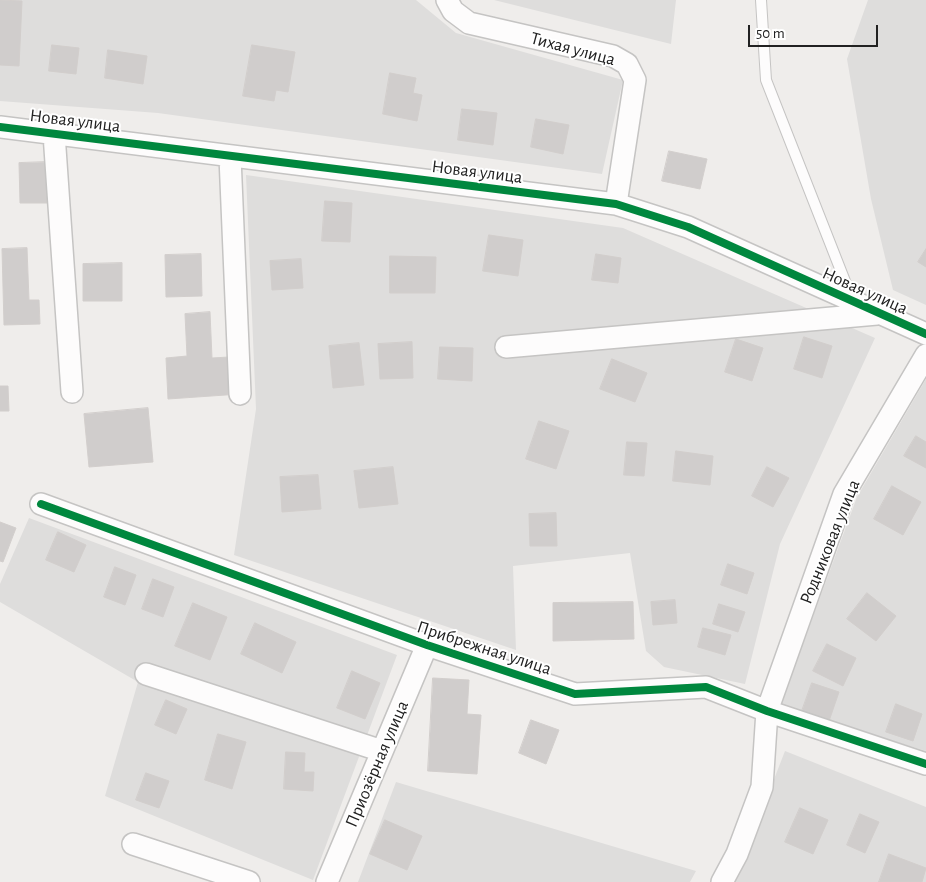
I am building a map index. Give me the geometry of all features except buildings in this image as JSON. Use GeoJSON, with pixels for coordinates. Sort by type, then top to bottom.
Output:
{"type":"FeatureCollection","features":[{"type":"Feature","properties":{"kind":"street","name":"Тихая улица"},"geometry":{"type":"LineString","coordinates":[[447,0],[453,11],[469,23],[613,56],[627,64],[635,80],[616,204]]}},
{"type":"Feature","properties":{"kind":"street","name":"Новая улица"},"geometry":{"type":"LineString","coordinates":[[0,127],[616,204],[688,227],[853,303],[926,334]]}},
{"type":"Feature","properties":{"kind":"street"},"geometry":{"type":"LineString","coordinates":[[54,134],[72,392]]}},
{"type":"Feature","properties":{"kind":"street"},"geometry":{"type":"LineString","coordinates":[[230,157],[240,394]]}},
{"type":"Feature","properties":{"kind":"street"},"geometry":{"type":"LineString","coordinates":[[506,347],[878,314]]}},
{"type":"Feature","properties":{"kind":"street","name":"Родниковая улица"},"geometry":{"type":"LineString","coordinates":[[767,711],[844,494],[926,355]]}},
{"type":"Feature","properties":{"kind":"street","name":"Прибрежная улица"},"geometry":{"type":"LineString","coordinates":[[41,504],[427,645],[575,694],[706,686],[767,711],[926,764]]}},
{"type":"Feature","properties":{"kind":"street","name":"Приозёрная улица"},"geometry":{"type":"LineString","coordinates":[[327,882],[427,645]]}},
{"type":"Feature","properties":{"kind":"street"},"geometry":{"type":"LineString","coordinates":[[146,674],[382,751]]}},
{"type":"Feature","properties":{"kind":"street"},"geometry":{"type":"LineString","coordinates":[[722,882],[737,854],[762,787],[767,711]]}},
{"type":"Feature","properties":{"kind":"street"},"geometry":{"type":"LineString","coordinates":[[134,844],[249,882]]}},
{"type":"Feature","properties":{"kind":"lane"},"geometry":{"type":"LineString","coordinates":[[761,0],[766,80],[853,303]]}},
{"type":"Feature","properties":{"kind":"shaded area"},"geometry":{"type":"Polygon","coordinates":[[[0,0],[416,0],[456,33],[623,80],[602,174],[158,113],[0,101],[0,0]]]}},
{"type":"Feature","properties":{"kind":"shaded area"},"geometry":{"type":"Polygon","coordinates":[[[494,0],[676,0],[671,44],[494,0]]]}},
{"type":"Feature","properties":{"kind":"shaded area"},"geometry":{"type":"Polygon","coordinates":[[[868,0],[926,0],[926,305],[893,290],[871,199],[847,59],[868,0]]]}},
{"type":"Feature","properties":{"kind":"shaded area"},"geometry":{"type":"Polygon","coordinates":[[[246,175],[623,228],[875,338],[780,544],[745,684],[664,667],[646,651],[630,553],[513,566],[516,650],[234,555],[256,409],[246,175]]]}},
{"type":"Feature","properties":{"kind":"shaded area"},"geometry":{"type":"Polygon","coordinates":[[[926,379],[926,751],[780,706],[857,497],[926,379]]]}},
{"type":"Feature","properties":{"kind":"shaded area"},"geometry":{"type":"Polygon","coordinates":[[[29,518],[397,655],[313,880],[105,796],[138,682],[0,602],[0,584],[29,518]]]}},
{"type":"Feature","properties":{"kind":"shaded area"},"geometry":{"type":"Polygon","coordinates":[[[785,751],[926,807],[926,882],[734,882],[785,751]]]}},
{"type":"Feature","properties":{"kind":"shaded area"},"geometry":{"type":"Polygon","coordinates":[[[396,782],[696,871],[690,882],[358,882],[396,782]]]}},
{"type":"Feature","properties":{"kind":"cycle path"},"geometry":{"type":"LineString","coordinates":[[0,127],[616,204],[688,227],[926,334]]}},
{"type":"Feature","properties":{"kind":"cycle path"},"geometry":{"type":"LineString","coordinates":[[41,504],[427,645],[575,694],[706,687],[767,711],[926,764]]}}]}
